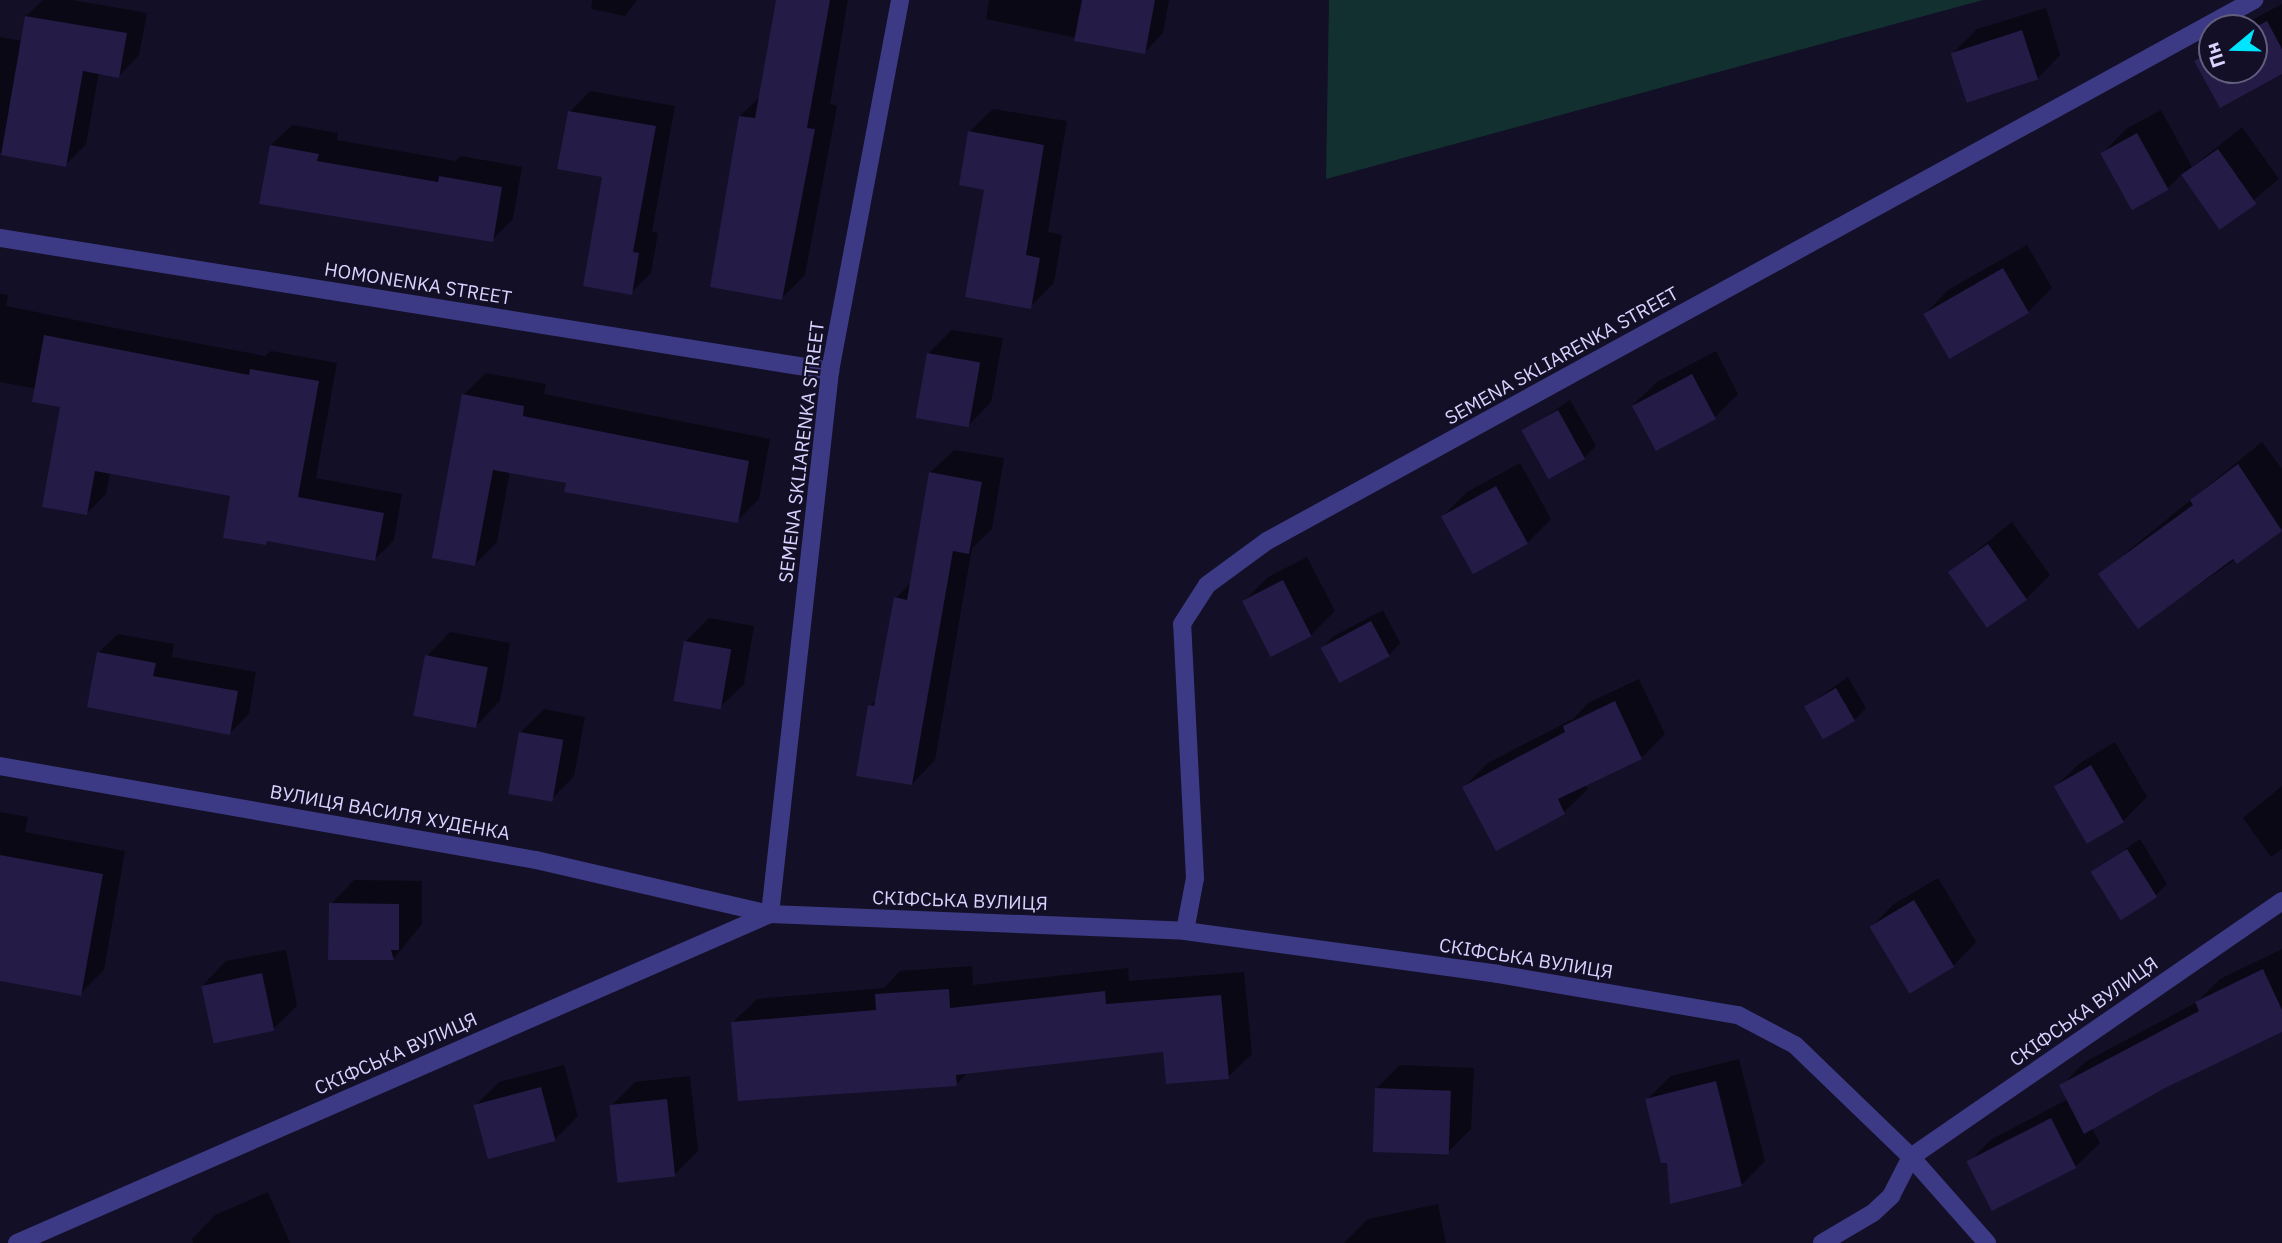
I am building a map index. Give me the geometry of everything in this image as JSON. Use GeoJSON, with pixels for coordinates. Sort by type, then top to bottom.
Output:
{"type":"FeatureCollection","features":[{"type":"Feature","properties":{"kind":"street","name":"SEMENA SKLIARENKA STREET"},"geometry":{"type":"LineString","coordinates":[[770,914],[830,371],[900,0]]}},
{"type":"Feature","properties":{"kind":"street","name":"SEMENA SKLIARENKA STREET"},"geometry":{"type":"LineString","coordinates":[[1185,931],[1195,878],[1182,624],[1207,585],[1279,534],[2254,0]]}},
{"type":"Feature","properties":{"kind":"street","name":"HOMONENKA STREET"},"geometry":{"type":"LineString","coordinates":[[0,238],[830,371]]}},
{"type":"Feature","properties":{"kind":"street","name":"ВУЛИЦЯ ВАСИЛЯ ХУДЕНКА"},"geometry":{"type":"LineString","coordinates":[[0,766],[536,860],[770,914]]}},
{"type":"Feature","properties":{"kind":"street","name":"СКІФСЬКА ВУЛИЦЯ"},"geometry":{"type":"LineString","coordinates":[[1822,1243],[1873,1213],[1891,1196],[1911,1157],[2282,901]]}},
{"type":"Feature","properties":{"kind":"street","name":"СКІФСЬКА ВУЛИЦЯ"},"geometry":{"type":"LineString","coordinates":[[17,1243],[770,914],[1185,931],[1497,974],[1738,1015],[1795,1045],[1911,1157],[1987,1243]]}},
{"type":"Feature","properties":{"kind":"green space"},"geometry":{"type":"Polygon","coordinates":[[[1329,0],[1983,0],[1326,179],[1329,0]]]}},
{"type":"Feature","properties":{"kind":"building"},"geometry":{"type":"Polygon","coordinates":[[[776,0],[830,0],[807,128],[815,129],[782,300],[710,287],[739,116],[755,118],[776,0]]]}},
{"type":"Feature","properties":{"kind":"building"},"geometry":{"type":"Polygon","coordinates":[[[1082,0],[1155,0],[1145,54],[1074,41],[1082,0]]]}},
{"type":"Feature","properties":{"kind":"building"},"geometry":{"type":"Polygon","coordinates":[[[25,16],[127,33],[119,78],[83,71],[66,167],[1,155],[25,16]]]}},
{"type":"Feature","properties":{"kind":"building"},"geometry":{"type":"Polygon","coordinates":[[[2268,23],[2282,49],[2282,74],[2268,82],[2268,23]]]}},
{"type":"Feature","properties":{"kind":"building"},"geometry":{"type":"Polygon","coordinates":[[[2022,30],[2038,79],[1967,103],[1951,53],[2022,30]]]}},
{"type":"Feature","properties":{"kind":"building"},"geometry":{"type":"Polygon","coordinates":[[[2207,84],[2264,84],[2220,108],[2207,84]]]}},
{"type":"Feature","properties":{"kind":"building"},"geometry":{"type":"Polygon","coordinates":[[[568,111],[656,126],[633,252],[639,253],[632,295],[583,286],[602,177],[557,169],[568,111]]]}},
{"type":"Feature","properties":{"kind":"building"},"geometry":{"type":"Polygon","coordinates":[[[968,131],[1044,145],[1026,255],[1040,258],[1031,309],[965,297],[984,190],[959,185],[968,131]]]}},
{"type":"Feature","properties":{"kind":"building"},"geometry":{"type":"Polygon","coordinates":[[[2137,133],[2169,190],[2132,210],[2100,153],[2137,133]]]}},
{"type":"Feature","properties":{"kind":"building"},"geometry":{"type":"Polygon","coordinates":[[[270,145],[319,154],[317,161],[438,182],[439,176],[502,187],[493,242],[259,204],[270,145]]]}},
{"type":"Feature","properties":{"kind":"building"},"geometry":{"type":"Polygon","coordinates":[[[2218,149],[2256,204],[2220,230],[2181,175],[2218,149]]]}},
{"type":"Feature","properties":{"kind":"building"},"geometry":{"type":"Polygon","coordinates":[[[2003,268],[2029,313],[1949,359],[1923,314],[2003,268]]]}},
{"type":"Feature","properties":{"kind":"building"},"geometry":{"type":"Polygon","coordinates":[[[44,335],[249,375],[250,369],[319,381],[298,497],[384,513],[375,561],[267,541],[266,545],[223,538],[230,496],[95,471],[87,515],[42,507],[60,407],[32,402],[44,335]]]}},
{"type":"Feature","properties":{"kind":"building"},"geometry":{"type":"Polygon","coordinates":[[[927,353],[980,362],[969,427],[916,418],[927,353]]]}},
{"type":"Feature","properties":{"kind":"building"},"geometry":{"type":"Polygon","coordinates":[[[1692,374],[1716,419],[1656,451],[1632,406],[1692,374]]]}},
{"type":"Feature","properties":{"kind":"building"},"geometry":{"type":"Polygon","coordinates":[[[462,394],[524,406],[523,416],[749,461],[738,523],[564,492],[566,483],[493,470],[475,566],[432,558],[462,394]]]}},
{"type":"Feature","properties":{"kind":"building"},"geometry":{"type":"Polygon","coordinates":[[[1558,410],[1585,459],[1548,479],[1521,430],[1558,410]]]}},
{"type":"Feature","properties":{"kind":"building"},"geometry":{"type":"Polygon","coordinates":[[[2238,464],[2282,531],[2237,564],[2233,559],[2138,629],[2098,574],[2193,505],[2190,500],[2238,464]]]}},
{"type":"Feature","properties":{"kind":"building"},"geometry":{"type":"Polygon","coordinates":[[[929,472],[982,482],[969,554],[953,551],[912,785],[856,776],[868,705],[874,706],[894,597],[907,600],[929,472]]]}},
{"type":"Feature","properties":{"kind":"building"},"geometry":{"type":"Polygon","coordinates":[[[1496,486],[1528,544],[1473,574],[1441,517],[1496,486]]]}},
{"type":"Feature","properties":{"kind":"building"},"geometry":{"type":"Polygon","coordinates":[[[1988,544],[2027,600],[1987,628],[1948,572],[1988,544]]]}},
{"type":"Feature","properties":{"kind":"building"},"geometry":{"type":"Polygon","coordinates":[[[1283,580],[1312,636],[1271,657],[1242,601],[1283,580]]]}},
{"type":"Feature","properties":{"kind":"building"},"geometry":{"type":"Polygon","coordinates":[[[1371,621],[1390,656],[1339,683],[1321,648],[1371,621]]]}},
{"type":"Feature","properties":{"kind":"building"},"geometry":{"type":"Polygon","coordinates":[[[684,641],[731,649],[721,709],[673,701],[684,641]]]}},
{"type":"Feature","properties":{"kind":"building"},"geometry":{"type":"Polygon","coordinates":[[[97,652],[156,663],[153,676],[238,691],[230,735],[87,707],[97,652]]]}},
{"type":"Feature","properties":{"kind":"building"},"geometry":{"type":"Polygon","coordinates":[[[425,655],[488,667],[476,728],[413,716],[425,655]]]}},
{"type":"Feature","properties":{"kind":"building"},"geometry":{"type":"Polygon","coordinates":[[[1836,688],[1855,721],[1823,739],[1804,706],[1836,688]]]}},
{"type":"Feature","properties":{"kind":"building"},"geometry":{"type":"Polygon","coordinates":[[[1615,701],[1642,759],[1558,799],[1565,814],[1496,851],[1462,787],[1565,732],[1563,726],[1615,701]]]}},
{"type":"Feature","properties":{"kind":"building"},"geometry":{"type":"Polygon","coordinates":[[[519,732],[563,740],[552,802],[508,794],[519,732]]]}},
{"type":"Feature","properties":{"kind":"building"},"geometry":{"type":"Polygon","coordinates":[[[2091,765],[2124,822],[2087,844],[2054,786],[2091,765]]]}},
{"type":"Feature","properties":{"kind":"building"},"geometry":{"type":"Polygon","coordinates":[[[2127,849],[2157,897],[2121,920],[2091,872],[2127,849]]]}},
{"type":"Feature","properties":{"kind":"building"},"geometry":{"type":"Polygon","coordinates":[[[0,855],[103,874],[81,996],[0,981],[0,855]]]}},
{"type":"Feature","properties":{"kind":"building"},"geometry":{"type":"Polygon","coordinates":[[[1914,900],[1954,967],[1910,994],[1869,927],[1914,900]]]}},
{"type":"Feature","properties":{"kind":"building"},"geometry":{"type":"Polygon","coordinates":[[[329,903],[399,904],[399,950],[391,950],[394,960],[328,960],[329,903]]]}},
{"type":"Feature","properties":{"kind":"building"},"geometry":{"type":"Polygon","coordinates":[[[2263,969],[2282,1010],[2282,1032],[2163,1089],[2084,1134],[2059,1085],[2199,1011],[2195,1002],[2263,969]]]}},
{"type":"Feature","properties":{"kind":"building"},"geometry":{"type":"Polygon","coordinates":[[[262,973],[274,1031],[214,1044],[201,986],[262,973]]]}},
{"type":"Feature","properties":{"kind":"building"},"geometry":{"type":"Polygon","coordinates":[[[949,989],[950,1008],[1105,991],[1106,1004],[1221,995],[1229,1079],[1166,1084],[1163,1052],[956,1075],[957,1086],[738,1101],[731,1022],[876,1010],[875,994],[949,989]]]}},
{"type":"Feature","properties":{"kind":"building"},"geometry":{"type":"Polygon","coordinates":[[[1716,1081],[1742,1186],[1670,1204],[1667,1163],[1661,1163],[1645,1099],[1716,1081]]]}},
{"type":"Feature","properties":{"kind":"building"},"geometry":{"type":"Polygon","coordinates":[[[541,1087],[555,1141],[488,1159],[473,1105],[541,1087]]]}},
{"type":"Feature","properties":{"kind":"building"},"geometry":{"type":"Polygon","coordinates":[[[1375,1088],[1451,1091],[1449,1155],[1373,1152],[1375,1088]]]}},
{"type":"Feature","properties":{"kind":"building"},"geometry":{"type":"Polygon","coordinates":[[[667,1099],[675,1177],[617,1183],[609,1105],[667,1099]]]}},
{"type":"Feature","properties":{"kind":"building"},"geometry":{"type":"Polygon","coordinates":[[[2051,1118],[2076,1168],[1992,1211],[1966,1161],[2051,1118]]]}}]}
